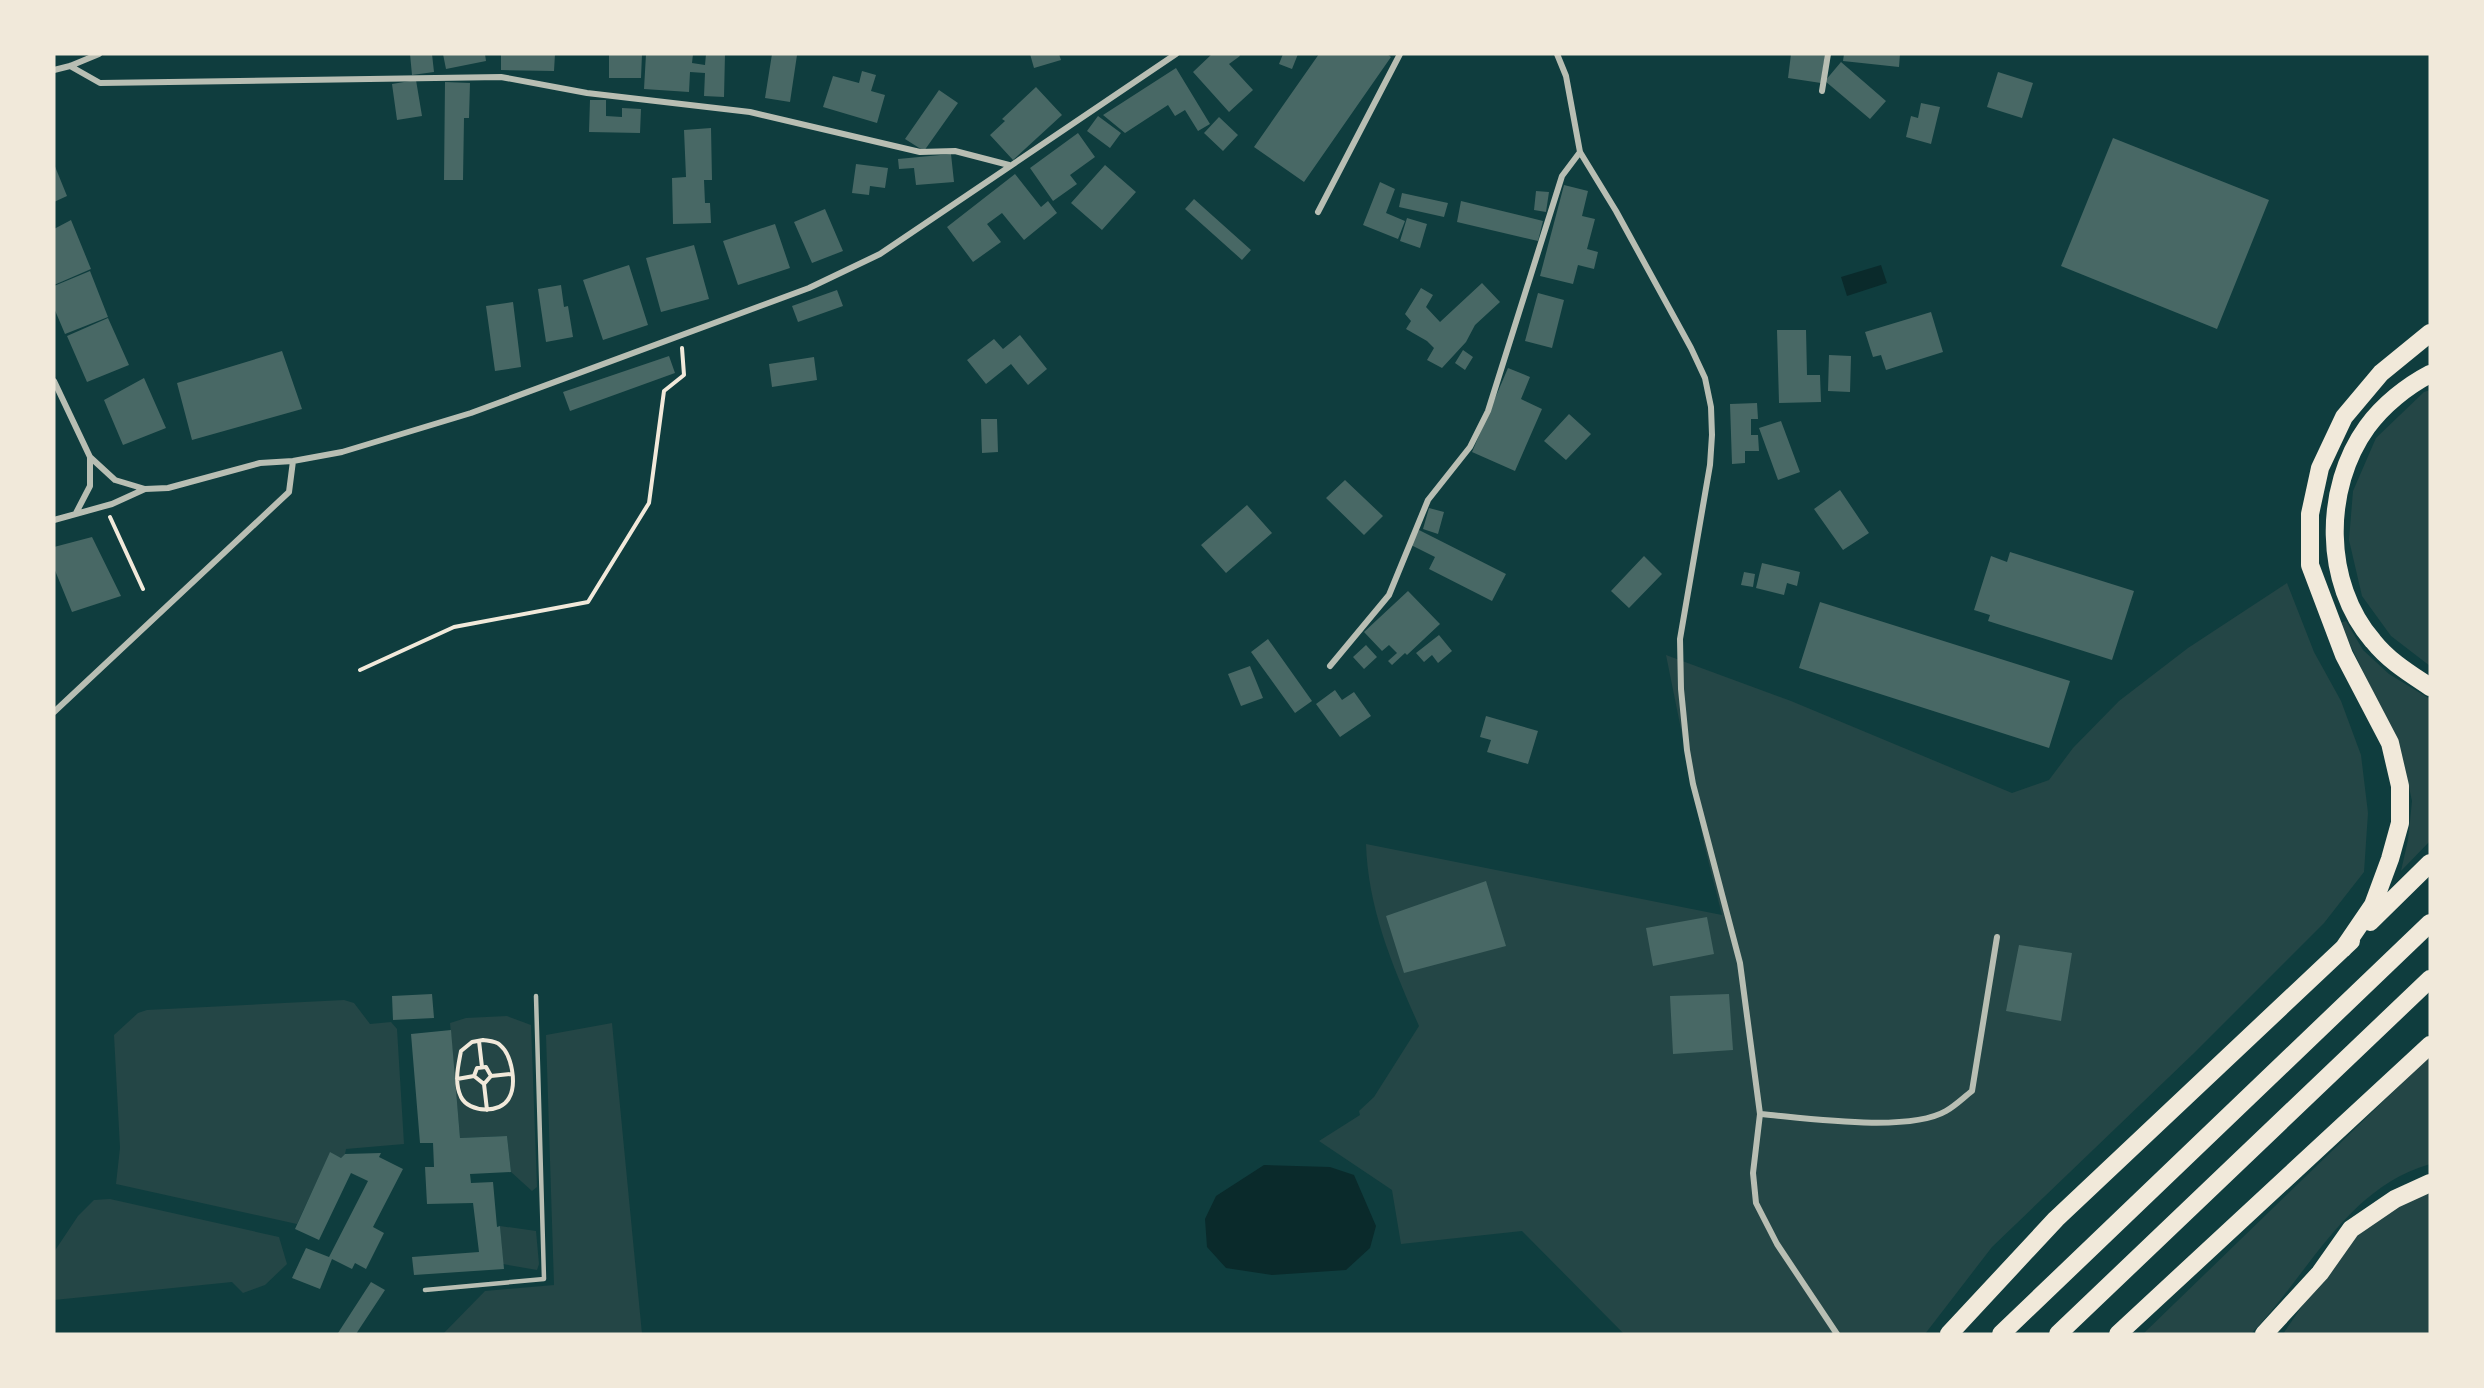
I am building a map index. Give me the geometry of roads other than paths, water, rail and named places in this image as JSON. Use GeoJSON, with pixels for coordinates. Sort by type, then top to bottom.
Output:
{"type":"FeatureCollection","features":[{"type":"Feature","properties":{"kind":"highway"},"geometry":{"type":"LineString","coordinates":[[2343,949],[2373,905],[2390,859],[2400,823],[2400,786],[2390,743],[2344,655],[2310,565],[2310,514],[2320,468],[2344,417],[2381,373],[2430,333]]}},
{"type":"Feature","properties":{"kind":"highway"},"geometry":{"type":"LineString","coordinates":[[2430,374],[2401,392],[2367,427],[2344,471],[2335,516],[2337,561],[2345,596],[2371,640],[2396,666],[2430,687]]}},
{"type":"Feature","properties":{"kind":"highway"},"geometry":{"type":"LineString","coordinates":[[1949,1334],[2056,1219],[2343,949],[2430,863]]}},
{"type":"Feature","properties":{"kind":"highway"},"geometry":{"type":"LineString","coordinates":[[2001,1334],[2430,923]]}},
{"type":"Feature","properties":{"kind":"highway"},"geometry":{"type":"LineString","coordinates":[[2058,1334],[2430,979]]}},
{"type":"Feature","properties":{"kind":"highway"},"geometry":{"type":"LineString","coordinates":[[2118,1334],[2430,1045]]}},
{"type":"Feature","properties":{"kind":"highway"},"geometry":{"type":"LineString","coordinates":[[2264,1334],[2320,1273],[2351,1229],[2395,1199],[2430,1183]]}},
{"type":"Feature","properties":{"kind":"street"},"geometry":{"type":"LineString","coordinates":[[54,70],[99,54]]}},
{"type":"Feature","properties":{"kind":"street"},"geometry":{"type":"LineString","coordinates":[[54,381],[90,457],[115,480],[145,489],[168,488],[260,463],[293,461],[342,452],[471,413],[809,288],[851,269],[909,235],[1009,165],[1176,54]]}},
{"type":"Feature","properties":{"kind":"street"},"geometry":{"type":"LineString","coordinates":[[1318,212],[1400,54]]}},
{"type":"Feature","properties":{"kind":"street"},"geometry":{"type":"LineString","coordinates":[[1557,54],[1566,76],[1580,152],[1616,211],[1705,378],[1711,407],[1713,435],[1710,465],[1680,639],[1681,688],[1687,750],[1705,831],[1740,963],[1760,1114],[1753,1173],[1756,1203],[1777,1244],[1837,1334]]}},
{"type":"Feature","properties":{"kind":"street"},"geometry":{"type":"LineString","coordinates":[[1822,91],[1828,54]]}},
{"type":"Feature","properties":{"kind":"street"},"geometry":{"type":"LineString","coordinates":[[70,66],[100,83],[501,77],[587,93],[750,112],[920,152],[955,151],[1009,165]]}},
{"type":"Feature","properties":{"kind":"street"},"geometry":{"type":"LineString","coordinates":[[1330,666],[1389,595],[1428,500],[1470,447],[1484,420],[1562,176],[1580,152]]}},
{"type":"Feature","properties":{"kind":"street"},"geometry":{"type":"LineString","coordinates":[[76,513],[90,486],[90,457]]}},
{"type":"Feature","properties":{"kind":"street"},"geometry":{"type":"LineString","coordinates":[[54,712],[290,492],[293,461]]}},
{"type":"Feature","properties":{"kind":"street"},"geometry":{"type":"LineString","coordinates":[[54,520],[105,506],[145,489]]}},
{"type":"Feature","properties":{"kind":"street"},"geometry":{"type":"LineString","coordinates":[[1760,1114],[1886,1123],[1916,1121],[1945,1112],[1972,1091],[1997,937]]}},
{"type":"Feature","properties":{"kind":"lane"},"geometry":{"type":"LineString","coordinates":[[425,1290],[544,1280],[536,996]]}}]}
